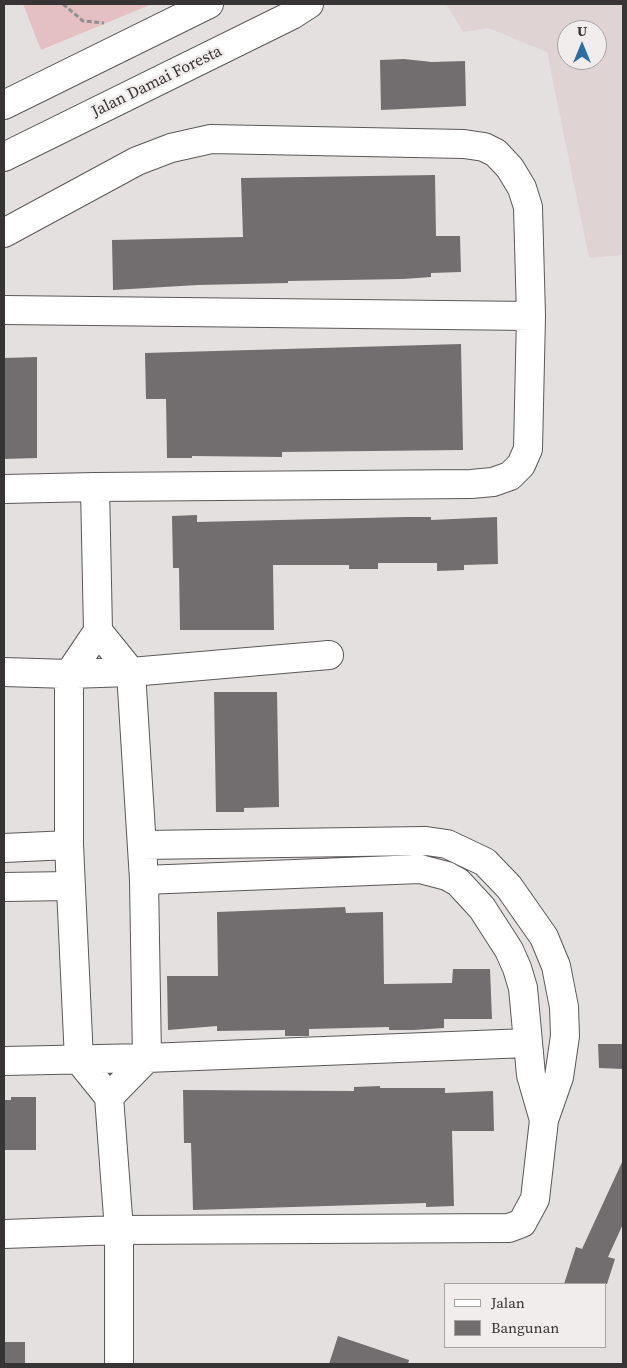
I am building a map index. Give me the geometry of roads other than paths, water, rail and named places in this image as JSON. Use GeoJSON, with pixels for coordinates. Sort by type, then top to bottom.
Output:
{"type":"FeatureCollection","features":[{"type":"Feature","properties":{"kind":"street"},"geometry":{"type":"LineString","coordinates":[[4,105],[209,4]]}},
{"type":"Feature","properties":{"kind":"street","name":"Jalan Damai Foresta"},"geometry":{"type":"LineString","coordinates":[[4,157],[292,15],[309,4]]}},
{"type":"Feature","properties":{"kind":"street"},"geometry":{"type":"LineString","coordinates":[[4,232],[137,161],[171,148],[211,139],[464,144],[484,147],[496,153],[510,168],[522,188],[528,207],[531,316],[528,449],[521,465],[510,476],[493,482],[471,484],[4,489]]}},
{"type":"Feature","properties":{"kind":"street"},"geometry":{"type":"LineString","coordinates":[[4,310],[531,316]]}},
{"type":"Feature","properties":{"kind":"street"},"geometry":{"type":"LineString","coordinates":[[96,487],[98,631],[69,674],[69,845],[79,1060],[109,1097],[119,1230],[119,1364]]}},
{"type":"Feature","properties":{"kind":"street"},"geometry":{"type":"LineString","coordinates":[[98,631],[131,672],[144,880],[147,1058],[109,1097]]}},
{"type":"Feature","properties":{"kind":"street"},"geometry":{"type":"LineString","coordinates":[[4,672],[69,674],[131,672],[329,655]]}},
{"type":"Feature","properties":{"kind":"street"},"geometry":{"type":"LineString","coordinates":[[4,1234],[119,1230],[508,1228],[522,1223],[535,1200],[544,1120],[559,1077],[565,1036],[564,1007],[552,953],[533,920],[509,887],[485,862],[447,844],[426,842],[143,845]]}},
{"type":"Feature","properties":{"kind":"street"},"geometry":{"type":"LineString","coordinates":[[420,869],[426,842]]}},
{"type":"Feature","properties":{"kind":"street"},"geometry":{"type":"LineString","coordinates":[[4,848],[69,845]]}},
{"type":"Feature","properties":{"kind":"street"},"geometry":{"type":"LineString","coordinates":[[144,880],[420,869],[447,876],[458,882],[482,908],[509,950],[523,988],[531,1075],[544,1120]]}},
{"type":"Feature","properties":{"kind":"street"},"geometry":{"type":"LineString","coordinates":[[4,887],[71,886]]}},
{"type":"Feature","properties":{"kind":"street"},"geometry":{"type":"LineString","coordinates":[[4,1061],[147,1058],[527,1042]]}}]}
